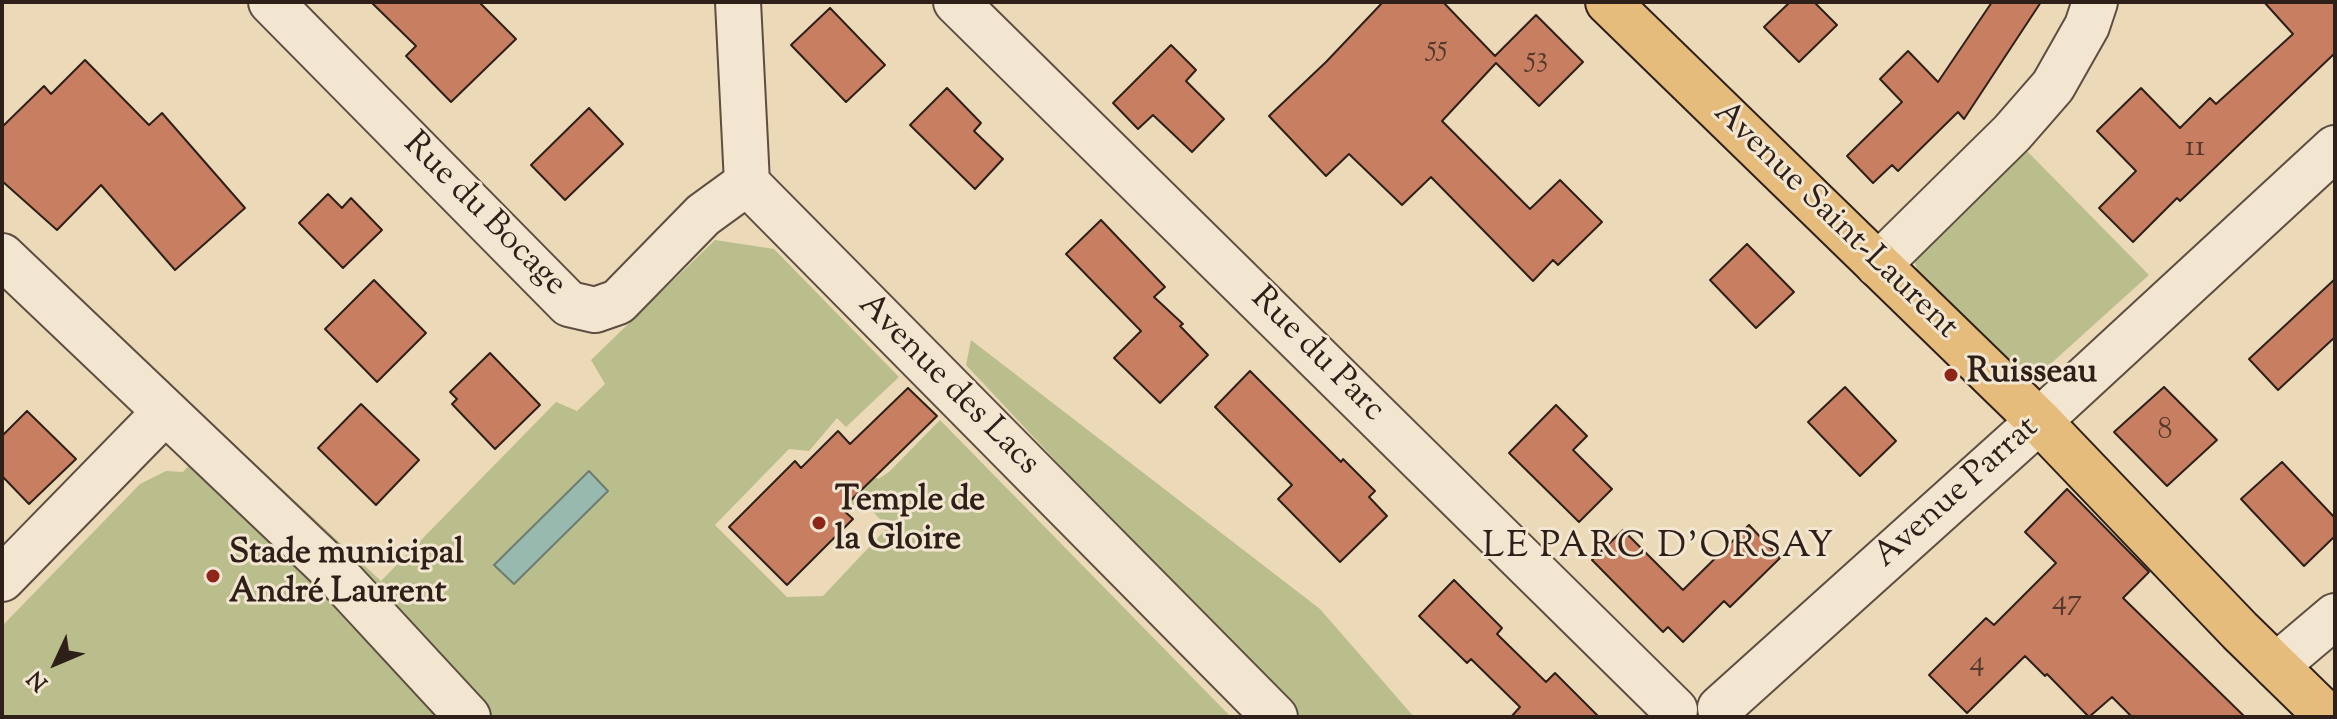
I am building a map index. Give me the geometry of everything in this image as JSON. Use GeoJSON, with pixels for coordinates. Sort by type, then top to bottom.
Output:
{"type":"FeatureCollection","features":[{"type":"Feature","properties":{"kind":"main road","name":"Avenue Saint-Laurent"},"geometry":{"type":"LineString","coordinates":[[1608,2],[2039,421],[2328,717]]}},
{"type":"Feature","properties":{"kind":"street","name":"Rue du Bocage"},"geometry":{"type":"LineString","coordinates":[[271,2],[569,304],[595,310],[618,302],[703,215],[747,183]]}},
{"type":"Feature","properties":{"kind":"street"},"geometry":{"type":"LineString","coordinates":[[738,2],[747,183]]}},
{"type":"Feature","properties":{"kind":"street","name":"Rue du Parc"},"geometry":{"type":"LineString","coordinates":[[956,2],[1672,714]]}},
{"type":"Feature","properties":{"kind":"street"},"geometry":{"type":"LineString","coordinates":[[1878,265],[2012,133],[2053,86],[2087,26],[2095,2]]}},
{"type":"Feature","properties":{"kind":"street","name":"Avenue Parrat"},"geometry":{"type":"LineString","coordinates":[[1723,713],[2335,148]]}},
{"type":"Feature","properties":{"kind":"street","name":"Avenue des Lacs"},"geometry":{"type":"LineString","coordinates":[[747,183],[1275,717]]}},
{"type":"Feature","properties":{"kind":"street"},"geometry":{"type":"LineString","coordinates":[[2,256],[333,571],[468,717]]}},
{"type":"Feature","properties":{"kind":"street"},"geometry":{"type":"LineString","coordinates":[[2,579],[165,412]]}},
{"type":"Feature","properties":{"kind":"street"},"geometry":{"type":"LineString","coordinates":[[2276,666],[2335,616]]}},
{"type":"Feature","properties":{"kind":"street"},"geometry":{"type":"LineString","coordinates":[[1672,714],[1692,701],[1702,701],[1723,713]]}},
{"type":"Feature","properties":{"kind":"green space"},"geometry":{"type":"Polygon","coordinates":[[[2025,149],[2149,275],[2036,377],[2022,379],[1918,274],[1914,258],[2025,149]]]}},
{"type":"Feature","properties":{"kind":"green space"},"geometry":{"type":"Polygon","coordinates":[[[715,240],[774,249],[899,377],[846,427],[837,418],[809,451],[789,449],[715,525],[787,597],[823,596],[888,527],[862,501],[849,511],[842,500],[870,473],[878,479],[889,472],[940,420],[1231,717],[2,717],[2,626],[140,484],[166,471],[183,472],[220,431],[381,581],[556,402],[577,411],[605,384],[591,360],[715,240]]]}},
{"type":"Feature","properties":{"kind":"green space"},"geometry":{"type":"Polygon","coordinates":[[[971,340],[1320,609],[1414,717],[1296,717],[966,365],[971,340]]]}},
{"type":"Feature","properties":{"kind":"water"},"geometry":{"type":"Polygon","coordinates":[[[589,471],[608,491],[514,584],[494,565],[589,471]]]}},
{"type":"Feature","properties":{"kind":"building"},"geometry":{"type":"Polygon","coordinates":[[[371,2],[479,2],[516,39],[451,102],[406,56],[416,46],[371,2]]]}},
{"type":"Feature","properties":{"kind":"building"},"geometry":{"type":"Polygon","coordinates":[[[1383,2],[1443,2],[1495,56],[1536,15],[1583,62],[1539,106],[1496,63],[1442,121],[1530,209],[1560,180],[1602,222],[1558,265],[1553,260],[1533,281],[1431,177],[1402,205],[1349,154],[1326,176],[1269,116],[1383,2]]]}},
{"type":"Feature","properties":{"kind":"building"},"geometry":{"type":"Polygon","coordinates":[[[1790,2],[1814,2],[1837,25],[1799,62],[1764,27],[1790,2]]]}},
{"type":"Feature","properties":{"kind":"building"},"geometry":{"type":"Polygon","coordinates":[[[1992,2],[2041,2],[1964,119],[1958,112],[1898,171],[1892,165],[1873,183],[1847,156],[1902,102],[1880,79],[1908,51],[1938,82],[1992,2]]]}},
{"type":"Feature","properties":{"kind":"building"},"geometry":{"type":"Polygon","coordinates":[[[2264,2],[2335,2],[2335,53],[2133,242],[2099,208],[2136,171],[2097,131],[2141,88],[2180,128],[2210,98],[2216,104],[2293,34],[2264,2]]]}},
{"type":"Feature","properties":{"kind":"building"},"geometry":{"type":"Polygon","coordinates":[[[830,8],[885,65],[846,102],[791,45],[830,8]]]}},
{"type":"Feature","properties":{"kind":"building"},"geometry":{"type":"Polygon","coordinates":[[[1171,45],[1196,70],[1186,81],[1224,119],[1192,152],[1153,115],[1138,129],[1113,103],[1171,45]]]}},
{"type":"Feature","properties":{"kind":"building"},"geometry":{"type":"Polygon","coordinates":[[[85,60],[149,125],[162,113],[245,208],[175,270],[101,185],[57,230],[2,181],[2,127],[44,86],[51,94],[85,60]]]}},
{"type":"Feature","properties":{"kind":"building"},"geometry":{"type":"Polygon","coordinates":[[[947,88],[981,123],[974,131],[1003,159],[975,189],[910,125],[947,88]]]}},
{"type":"Feature","properties":{"kind":"building"},"geometry":{"type":"Polygon","coordinates":[[[589,108],[623,144],[565,200],[531,165],[589,108]]]}},
{"type":"Feature","properties":{"kind":"building"},"geometry":{"type":"Polygon","coordinates":[[[328,194],[342,208],[351,198],[382,230],[343,268],[299,223],[328,194]]]}},
{"type":"Feature","properties":{"kind":"building"},"geometry":{"type":"Polygon","coordinates":[[[1101,220],[1165,287],[1154,297],[1183,324],[1180,326],[1208,355],[1160,403],[1114,358],[1141,331],[1066,254],[1101,220]]]}},
{"type":"Feature","properties":{"kind":"building"},"geometry":{"type":"Polygon","coordinates":[[[1747,244],[1794,292],[1756,328],[1710,280],[1747,244]]]}},
{"type":"Feature","properties":{"kind":"building"},"geometry":{"type":"Polygon","coordinates":[[[2335,279],[2335,337],[2278,390],[2249,359],[2335,279]]]}},
{"type":"Feature","properties":{"kind":"building"},"geometry":{"type":"Polygon","coordinates":[[[374,280],[426,333],[377,382],[325,329],[374,280]]]}},
{"type":"Feature","properties":{"kind":"building"},"geometry":{"type":"Polygon","coordinates":[[[490,353],[540,405],[495,449],[452,404],[457,399],[450,392],[490,353]]]}},
{"type":"Feature","properties":{"kind":"building"},"geometry":{"type":"Polygon","coordinates":[[[1250,371],[1341,462],[1343,459],[1375,491],[1369,497],[1387,516],[1340,562],[1278,499],[1292,485],[1215,407],[1250,371]]]}},
{"type":"Feature","properties":{"kind":"building"},"geometry":{"type":"Polygon","coordinates":[[[1845,387],[1896,441],[1860,476],[1808,422],[1845,387]]]}},
{"type":"Feature","properties":{"kind":"building"},"geometry":{"type":"Polygon","coordinates":[[[2164,387],[2217,440],[2167,486],[2114,432],[2164,387]]]}},
{"type":"Feature","properties":{"kind":"building"},"geometry":{"type":"Polygon","coordinates":[[[908,388],[937,416],[842,509],[853,519],[787,585],[729,527],[795,461],[801,468],[838,431],[850,444],[908,388]]]}},
{"type":"Feature","properties":{"kind":"building"},"geometry":{"type":"Polygon","coordinates":[[[361,404],[419,460],[376,505],[318,448],[361,404]]]}},
{"type":"Feature","properties":{"kind":"building"},"geometry":{"type":"Polygon","coordinates":[[[1556,405],[1587,436],[1573,450],[1612,489],[1579,522],[1509,453],[1556,405]]]}},
{"type":"Feature","properties":{"kind":"building"},"geometry":{"type":"Polygon","coordinates":[[[27,411],[76,459],[29,504],[2,476],[2,436],[27,411]]]}},
{"type":"Feature","properties":{"kind":"building"},"geometry":{"type":"Polygon","coordinates":[[[2282,462],[2335,518],[2335,536],[2304,566],[2241,499],[2282,462]]]}},
{"type":"Feature","properties":{"kind":"building"},"geometry":{"type":"Polygon","coordinates":[[[2067,489],[2149,572],[2123,598],[2245,717],[2132,717],[2112,697],[2089,717],[2025,656],[1967,713],[1929,675],[1986,618],[1994,625],[2056,563],[2025,532],[2067,489]]]}},
{"type":"Feature","properties":{"kind":"building"},"geometry":{"type":"Polygon","coordinates":[[[1749,525],[1780,558],[1730,607],[1724,601],[1683,642],[1668,627],[1663,632],[1592,560],[1623,530],[1683,590],[1749,525]]]}},
{"type":"Feature","properties":{"kind":"building"},"geometry":{"type":"Polygon","coordinates":[[[1454,580],[1502,628],[1497,634],[1546,682],[1555,673],[1599,717],[1511,717],[1520,707],[1471,659],[1467,663],[1419,616],[1454,580]]]}},
{"type":"Feature","properties":{"kind":"place","name":"Ruisseau"},"geometry":{"type":"Point","coordinates":[1951,375]}},
{"type":"Feature","properties":{"kind":"place","name":"Temple de la Gloire"},"geometry":{"type":"Point","coordinates":[819,523]}},
{"type":"Feature","properties":{"kind":"place","name":"Stade municipal André Laurent"},"geometry":{"type":"Point","coordinates":[213,576]}},
{"type":"Feature","properties":{"kind":"district","name":"LE PARC D'ORSAY"},"geometry":{"type":"Point","coordinates":[1659,550]}}]}
